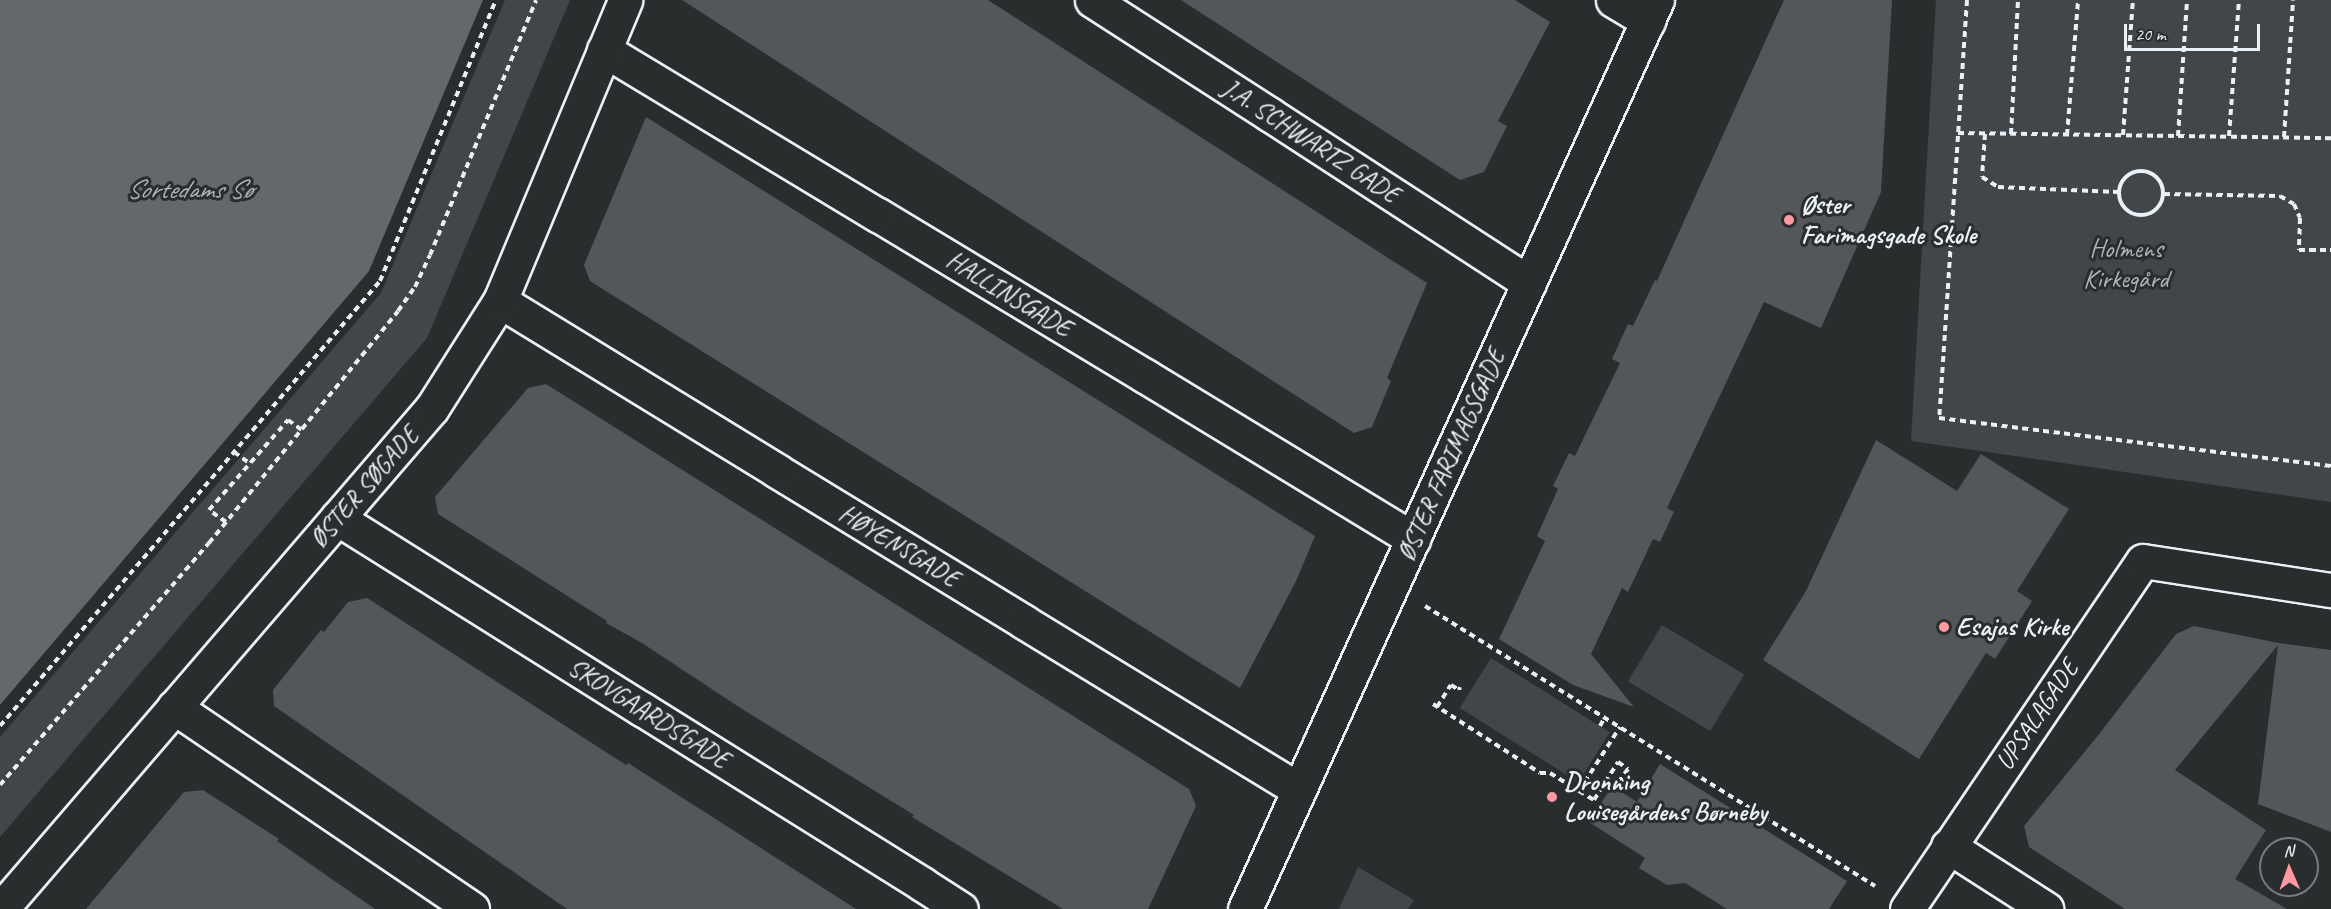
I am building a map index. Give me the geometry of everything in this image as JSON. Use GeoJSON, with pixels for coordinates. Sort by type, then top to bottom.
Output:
{"type":"FeatureCollection","features":[{"type":"Feature","properties":{"kind":"street","name":"ØSTER SØGADE"},"geometry":{"type":"LineString","coordinates":[[1,909],[432,408],[500,301],[625,0]]}},
{"type":"Feature","properties":{"kind":"street","name":"J.A. SCHWARTZ GADE"},"geometry":{"type":"LineString","coordinates":[[1092,0],[1529,283]]}},
{"type":"Feature","properties":{"kind":"street"},"geometry":{"type":"LineString","coordinates":[[1613,0],[1652,10]]}},
{"type":"Feature","properties":{"kind":"street","name":"ØSTER FARIMAGSGADE"},"geometry":{"type":"LineString","coordinates":[[1245,909],[1652,10]]}},
{"type":"Feature","properties":{"kind":"street","name":"HALLINSGADE"},"geometry":{"type":"LineString","coordinates":[[604,50],[1413,539]]}},
{"type":"Feature","properties":{"kind":"street","name":"HØYENSGADE"},"geometry":{"type":"LineString","coordinates":[[500,301],[1299,790]]}},
{"type":"Feature","properties":{"kind":"street","name":"SKOVGAARDSGADE"},"geometry":{"type":"LineString","coordinates":[[337,518],[961,909]]}},
{"type":"Feature","properties":{"kind":"street","name":"UPSALAGADE"},"geometry":{"type":"LineString","coordinates":[[1908,908],[2143,561],[2331,590]]}},
{"type":"Feature","properties":{"kind":"street"},"geometry":{"type":"LineString","coordinates":[[174,707],[472,909]]}},
{"type":"Feature","properties":{"kind":"street"},"geometry":{"type":"LineString","coordinates":[[1948,846],[2046,909]]}},
{"type":"Feature","properties":{"kind":"path"},"geometry":{"type":"LineString","coordinates":[[0,726],[380,281],[496,0]]}},
{"type":"Feature","properties":{"kind":"path"},"geometry":{"type":"LineString","coordinates":[[0,785],[226,522],[374,342],[415,287],[536,0]]}},
{"type":"Feature","properties":{"kind":"path"},"geometry":{"type":"LineString","coordinates":[[1967,0],[1940,418],[2331,466]]}},
{"type":"Feature","properties":{"kind":"path"},"geometry":{"type":"LineString","coordinates":[[2010,134],[2018,0]]}},
{"type":"Feature","properties":{"kind":"path"},"geometry":{"type":"LineString","coordinates":[[2067,135],[2078,0]]}},
{"type":"Feature","properties":{"kind":"path"},"geometry":{"type":"LineString","coordinates":[[2123,135],[2133,0]]}},
{"type":"Feature","properties":{"kind":"path"},"geometry":{"type":"LineString","coordinates":[[2178,136],[2187,0]]}},
{"type":"Feature","properties":{"kind":"path"},"geometry":{"type":"LineString","coordinates":[[2229,136],[2239,0]]}},
{"type":"Feature","properties":{"kind":"path"},"geometry":{"type":"LineString","coordinates":[[2284,137],[2293,0]]}},
{"type":"Feature","properties":{"kind":"path"},"geometry":{"type":"LineString","coordinates":[[1958,133],[2331,138]]}},
{"type":"Feature","properties":{"kind":"path"},"geometry":{"type":"LineString","coordinates":[[1985,134],[1982,177],[1998,187],[2118,192]]}},
{"type":"Feature","properties":{"kind":"path"},"geometry":{"type":"LineString","coordinates":[[2134,171],[2148,171],[2160,180],[2164,194],[2159,207],[2147,214],[2134,214],[2123,206],[2118,192],[2123,179],[2134,171]]}},
{"type":"Feature","properties":{"kind":"path"},"geometry":{"type":"LineString","coordinates":[[2164,194],[2280,196],[2294,204],[2300,218],[2299,250],[2331,250]]}},
{"type":"Feature","properties":{"kind":"path"},"geometry":{"type":"LineString","coordinates":[[226,522],[209,510],[288,420],[302,430]]}},
{"type":"Feature","properties":{"kind":"path"},"geometry":{"type":"LineString","coordinates":[[234,452],[249,463]]}},
{"type":"Feature","properties":{"kind":"path"},"geometry":{"type":"LineString","coordinates":[[1391,586],[1605,717],[1908,908]]}},
{"type":"Feature","properties":{"kind":"path"},"geometry":{"type":"LineString","coordinates":[[1460,687],[1459,690],[1451,685],[1435,706],[1540,773],[1550,773],[1594,800],[1618,762],[1628,769],[1620,780],[1626,784],[1621,792]]}},
{"type":"Feature","properties":{"kind":"path"},"geometry":{"type":"LineString","coordinates":[[1600,726],[1605,717]]}},
{"type":"Feature","properties":{"kind":"path"},"geometry":{"type":"LineString","coordinates":[[1579,791],[1620,727]]}},
{"type":"Feature","properties":{"kind":"green space"},"geometry":{"type":"Polygon","coordinates":[[[505,0],[570,0],[427,338],[0,837],[0,737],[381,293],[505,0]]]}},
{"type":"Feature","properties":{"kind":"green space","name":"Holmens Kirkegård"},"geometry":{"type":"Polygon","coordinates":[[[1936,0],[2331,0],[2331,502],[1911,441],[1936,0]]]}},
{"type":"Feature","properties":{"kind":"green space"},"geometry":{"type":"Polygon","coordinates":[[[1662,625],[1744,674],[1710,731],[1628,682],[1662,625]]]}},
{"type":"Feature","properties":{"kind":"green space"},"geometry":{"type":"Polygon","coordinates":[[[1491,658],[1610,732],[1578,782],[1460,708],[1491,658]]]}},
{"type":"Feature","properties":{"kind":"green space"},"geometry":{"type":"Polygon","coordinates":[[[1358,867],[1414,900],[1408,909],[1339,909],[1358,867]]]}},
{"type":"Feature","properties":{"kind":"water","name":"Sortedams Sø"},"geometry":{"type":"Polygon","coordinates":[[[0,0],[483,0],[369,271],[0,705],[0,0]]]}},
{"type":"Feature","properties":{"kind":"building"},"geometry":{"type":"Polygon","coordinates":[[[682,0],[988,0],[1427,283],[1387,378],[1391,381],[1372,427],[1354,433],[682,0]]]}},
{"type":"Feature","properties":{"kind":"building"},"geometry":{"type":"Polygon","coordinates":[[[1181,0],[1515,0],[1550,22],[1498,121],[1507,126],[1484,172],[1460,180],[1181,0]]]}},
{"type":"Feature","properties":{"kind":"building"},"geometry":{"type":"Polygon","coordinates":[[[1784,0],[1892,0],[1881,192],[1821,328],[1764,302],[1667,508],[1674,512],[1660,542],[1653,539],[1628,592],[1622,588],[1591,654],[1634,707],[1573,685],[1499,639],[1545,541],[1537,536],[1558,489],[1553,486],[1569,453],[1575,456],[1620,363],[1612,359],[1628,324],[1633,326],[1655,280],[1657,281],[1784,0]]]}},
{"type":"Feature","properties":{"kind":"building"},"geometry":{"type":"Polygon","coordinates":[[[646,117],[1315,536],[1296,581],[1240,688],[590,281],[584,265],[646,117]]]}},
{"type":"Feature","properties":{"kind":"building"},"geometry":{"type":"Polygon","coordinates":[[[546,384],[1189,789],[1196,806],[1148,909],[1063,909],[912,817],[914,815],[742,709],[642,643],[606,623],[607,621],[438,514],[435,497],[528,388],[546,384]]]}},
{"type":"Feature","properties":{"kind":"building"},"geometry":{"type":"Polygon","coordinates":[[[1876,440],[1957,491],[1981,454],[2069,509],[2017,591],[2032,601],[1995,659],[1986,653],[1919,759],[1763,660],[1806,591],[1876,440]]]}},
{"type":"Feature","properties":{"kind":"building"},"geometry":{"type":"Polygon","coordinates":[[[367,598],[626,765],[628,763],[856,909],[567,909],[274,706],[273,690],[321,630],[324,632],[348,602],[367,598]]]}},
{"type":"Feature","properties":{"kind":"building"},"geometry":{"type":"Polygon","coordinates":[[[2194,626],[2279,643],[2331,650],[2331,832],[2258,804],[2278,645],[2175,770],[2266,830],[2262,837],[2259,837],[2259,841],[2235,879],[2259,893],[2259,897],[2266,897],[2287,909],[2125,909],[2029,847],[2024,826],[2100,733],[2176,634],[2194,626]]]}},
{"type":"Feature","properties":{"kind":"building"},"geometry":{"type":"Polygon","coordinates":[[[1660,764],[1847,881],[1829,909],[1727,909],[1685,883],[1667,885],[1639,868],[1645,858],[1589,822],[1612,786],[1637,802],[1660,764]]]}},
{"type":"Feature","properties":{"kind":"building"},"geometry":{"type":"Polygon","coordinates":[[[203,790],[279,839],[277,841],[375,909],[86,909],[184,792],[203,790]]]}},
{"type":"Feature","properties":{"kind":"place","name":"Øster Farimagsgade Skole"},"geometry":{"type":"Point","coordinates":[1789,220]}},
{"type":"Feature","properties":{"kind":"place","name":"Esajas Kirke"},"geometry":{"type":"Point","coordinates":[1944,627]}},
{"type":"Feature","properties":{"kind":"place","name":"Dronning Louisegårdens Børneby"},"geometry":{"type":"Point","coordinates":[1552,797]}}]}
